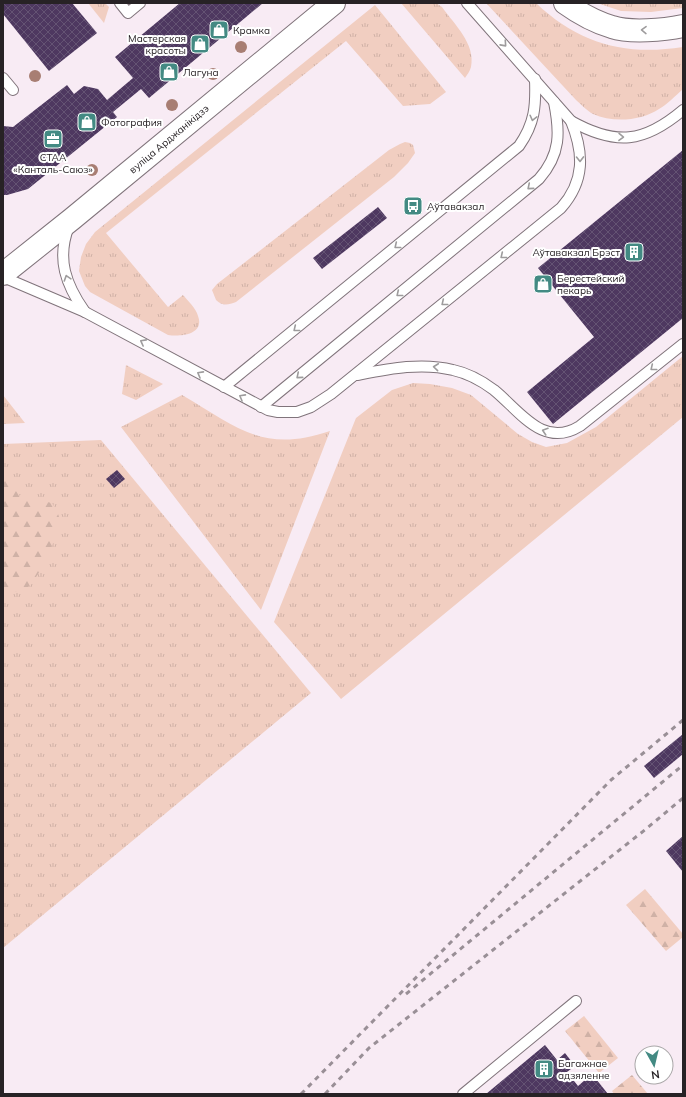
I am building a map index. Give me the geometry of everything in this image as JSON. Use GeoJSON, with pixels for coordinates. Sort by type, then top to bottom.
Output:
{"type":"FeatureCollection","features":[{"type":"Feature","properties":{"kind":"main road"},"geometry":{"type":"LineString","coordinates":[[565,3],[582,14],[612,28],[646,31],[683,26]]}},
{"type":"Feature","properties":{"kind":"main road","name":"вуліца Арджанікідзэ"},"geometry":{"type":"LineString","coordinates":[[3,274],[72,219],[324,8]]}},
{"type":"Feature","properties":{"kind":"lane"},"geometry":{"type":"LineString","coordinates":[[120,3],[128,13],[140,3]]}},
{"type":"Feature","properties":{"kind":"lane"},"geometry":{"type":"LineString","coordinates":[[3,277],[85,312],[261,407],[278,412],[290,413],[304,410],[317,404],[355,376],[561,208],[569,199],[579,178],[579,141],[571,121],[467,3]]}},
{"type":"Feature","properties":{"kind":"lane"},"geometry":{"type":"LineString","coordinates":[[3,78],[13,90]]}},
{"type":"Feature","properties":{"kind":"lane"},"geometry":{"type":"LineString","coordinates":[[224,387],[519,146],[526,137],[533,118],[535,107],[535,79]]}},
{"type":"Feature","properties":{"kind":"lane"},"geometry":{"type":"LineString","coordinates":[[261,407],[539,179],[551,163],[556,151],[559,131],[554,102]]}},
{"type":"Feature","properties":{"kind":"lane"},"geometry":{"type":"LineString","coordinates":[[571,121],[594,132],[612,137],[623,138],[649,133],[668,123],[683,110]]}},
{"type":"Feature","properties":{"kind":"lane"},"geometry":{"type":"LineString","coordinates":[[72,219],[63,248],[63,261],[65,275],[70,288],[85,312]]}},
{"type":"Feature","properties":{"kind":"lane"},"geometry":{"type":"LineString","coordinates":[[355,376],[408,367],[426,366],[454,370],[481,381],[538,429],[552,434],[559,434],[574,430],[580,426],[683,344]]}},
{"type":"Feature","properties":{"kind":"lane"},"geometry":{"type":"LineString","coordinates":[[463,1094],[576,1002]]}},
{"type":"Feature","properties":{"kind":"green space"},"geometry":{"type":"Polygon","coordinates":[[[88,3],[105,3],[109,7],[104,23],[88,3]]]}},
{"type":"Feature","properties":{"kind":"green space"},"geometry":{"type":"Polygon","coordinates":[[[401,3],[436,3],[442,7],[458,27],[470,50],[472,59],[471,67],[465,78],[401,3]]]}},
{"type":"Feature","properties":{"kind":"green space"},"geometry":{"type":"Polygon","coordinates":[[[486,3],[536,3],[552,17],[569,28],[604,44],[642,50],[683,47],[683,89],[662,107],[644,116],[618,120],[593,114],[576,100],[486,3]]]}},
{"type":"Feature","properties":{"kind":"green space"},"geometry":{"type":"Polygon","coordinates":[[[597,3],[683,3],[683,8],[651,12],[621,11],[597,3]]]}},
{"type":"Feature","properties":{"kind":"green space"},"geometry":{"type":"Polygon","coordinates":[[[375,5],[446,92],[430,104],[403,106],[346,41],[106,233],[168,307],[183,295],[194,307],[199,322],[195,331],[179,336],[168,335],[90,292],[85,286],[79,271],[81,257],[86,244],[95,232],[375,5]]]}},
{"type":"Feature","properties":{"kind":"green space"},"geometry":{"type":"Polygon","coordinates":[[[405,142],[413,145],[415,153],[408,163],[394,177],[236,302],[225,304],[216,300],[212,290],[217,284],[389,150],[405,142]]]}},
{"type":"Feature","properties":{"kind":"green space"},"geometry":{"type":"Polygon","coordinates":[[[683,356],[683,417],[341,699],[274,622],[356,418],[392,390],[413,383],[430,384],[452,388],[471,395],[518,434],[532,442],[546,447],[567,443],[596,427],[683,356]]]}},
{"type":"Feature","properties":{"kind":"green space"},"geometry":{"type":"Polygon","coordinates":[[[126,365],[163,384],[136,400],[122,394],[126,365]]]}},
{"type":"Feature","properties":{"kind":"green space"},"geometry":{"type":"Polygon","coordinates":[[[3,395],[25,423],[3,424],[3,395]]]}},
{"type":"Feature","properties":{"kind":"green space"},"geometry":{"type":"Polygon","coordinates":[[[182,395],[235,427],[252,434],[268,438],[286,440],[307,437],[330,431],[261,610],[121,427],[182,395]]]}},
{"type":"Feature","properties":{"kind":"green space"},"geometry":{"type":"Polygon","coordinates":[[[101,440],[311,693],[3,948],[3,444],[101,440]]]}},
{"type":"Feature","properties":{"kind":"green space"},"geometry":{"type":"Polygon","coordinates":[[[3,473],[20,496],[52,503],[59,517],[56,534],[48,556],[36,577],[25,589],[11,592],[3,591],[3,473]]]}},
{"type":"Feature","properties":{"kind":"green space"},"geometry":{"type":"Polygon","coordinates":[[[645,889],[683,934],[683,937],[666,951],[626,905],[645,889]]]}},
{"type":"Feature","properties":{"kind":"green space"},"geometry":{"type":"Polygon","coordinates":[[[584,1016],[618,1058],[599,1073],[565,1031],[584,1016]]]}},
{"type":"Feature","properties":{"kind":"green space"},"geometry":{"type":"Polygon","coordinates":[[[632,1075],[634,1077],[634,1085],[640,1085],[648,1094],[614,1094],[612,1091],[632,1075]]]}},
{"type":"Feature","properties":{"kind":"building"},"geometry":{"type":"Polygon","coordinates":[[[3,3],[72,3],[97,33],[49,71],[3,14],[3,3]]]}},
{"type":"Feature","properties":{"kind":"building"},"geometry":{"type":"Polygon","coordinates":[[[180,3],[263,3],[149,98],[141,89],[113,112],[117,117],[28,189],[3,195],[3,126],[13,127],[67,85],[74,94],[84,86],[98,89],[107,100],[133,78],[115,57],[180,3]]]}},
{"type":"Feature","properties":{"kind":"building"},"geometry":{"type":"Polygon","coordinates":[[[683,150],[683,318],[553,424],[527,392],[594,337],[538,268],[683,150]]]}},
{"type":"Feature","properties":{"kind":"building"},"geometry":{"type":"Polygon","coordinates":[[[378,207],[387,218],[322,269],[313,258],[378,207]]]}},
{"type":"Feature","properties":{"kind":"building"},"geometry":{"type":"Polygon","coordinates":[[[117,470],[125,479],[114,488],[106,479],[117,470]]]}},
{"type":"Feature","properties":{"kind":"building"},"geometry":{"type":"Polygon","coordinates":[[[683,734],[683,754],[654,778],[644,766],[683,734]]]}},
{"type":"Feature","properties":{"kind":"building"},"geometry":{"type":"Polygon","coordinates":[[[683,836],[683,872],[666,851],[683,836]]]}},
{"type":"Feature","properties":{"kind":"building","name":"Багажнае адзяленне"},"geometry":{"type":"Polygon","coordinates":[[[545,1045],[557,1060],[565,1053],[575,1066],[567,1072],[578,1086],[592,1074],[608,1094],[486,1094],[545,1045]]]}},
{"type":"Feature","properties":{"kind":"railway"},"geometry":{"type":"LineString","coordinates":[[301,1094],[611,780],[683,720]]}},
{"type":"Feature","properties":{"kind":"railway"},"geometry":{"type":"LineString","coordinates":[[406,994],[683,765]]}},
{"type":"Feature","properties":{"kind":"railway"},"geometry":{"type":"LineString","coordinates":[[325,1094],[369,1048],[646,829],[683,798]]}},
{"type":"Feature","properties":{"kind":"place","name":"Крамка"},"geometry":{"type":"Point","coordinates":[219,30]}},
{"type":"Feature","properties":{"kind":"place","name":"Мастерская красоты"},"geometry":{"type":"Point","coordinates":[200,44]}},
{"type":"Feature","properties":{"kind":"place","name":"Лагуна"},"geometry":{"type":"Point","coordinates":[169,72]}},
{"type":"Feature","properties":{"kind":"place","name":"Фотография"},"geometry":{"type":"Point","coordinates":[87,122]}},
{"type":"Feature","properties":{"kind":"place","name":"СТАА «Канталь-Саюз»"},"geometry":{"type":"Point","coordinates":[53,139]}},
{"type":"Feature","properties":{"kind":"place","name":"Аўтавакзал"},"geometry":{"type":"Point","coordinates":[413,206]}},
{"type":"Feature","properties":{"kind":"place","name":"Аўтавакзал Брэст"},"geometry":{"type":"Point","coordinates":[634,252]}},
{"type":"Feature","properties":{"kind":"place","name":"Берестейский пекарь"},"geometry":{"type":"Point","coordinates":[543,284]}},
{"type":"Feature","properties":{"kind":"place","name":"Багажнае адзяленне"},"geometry":{"type":"Point","coordinates":[544,1069]}}]}
